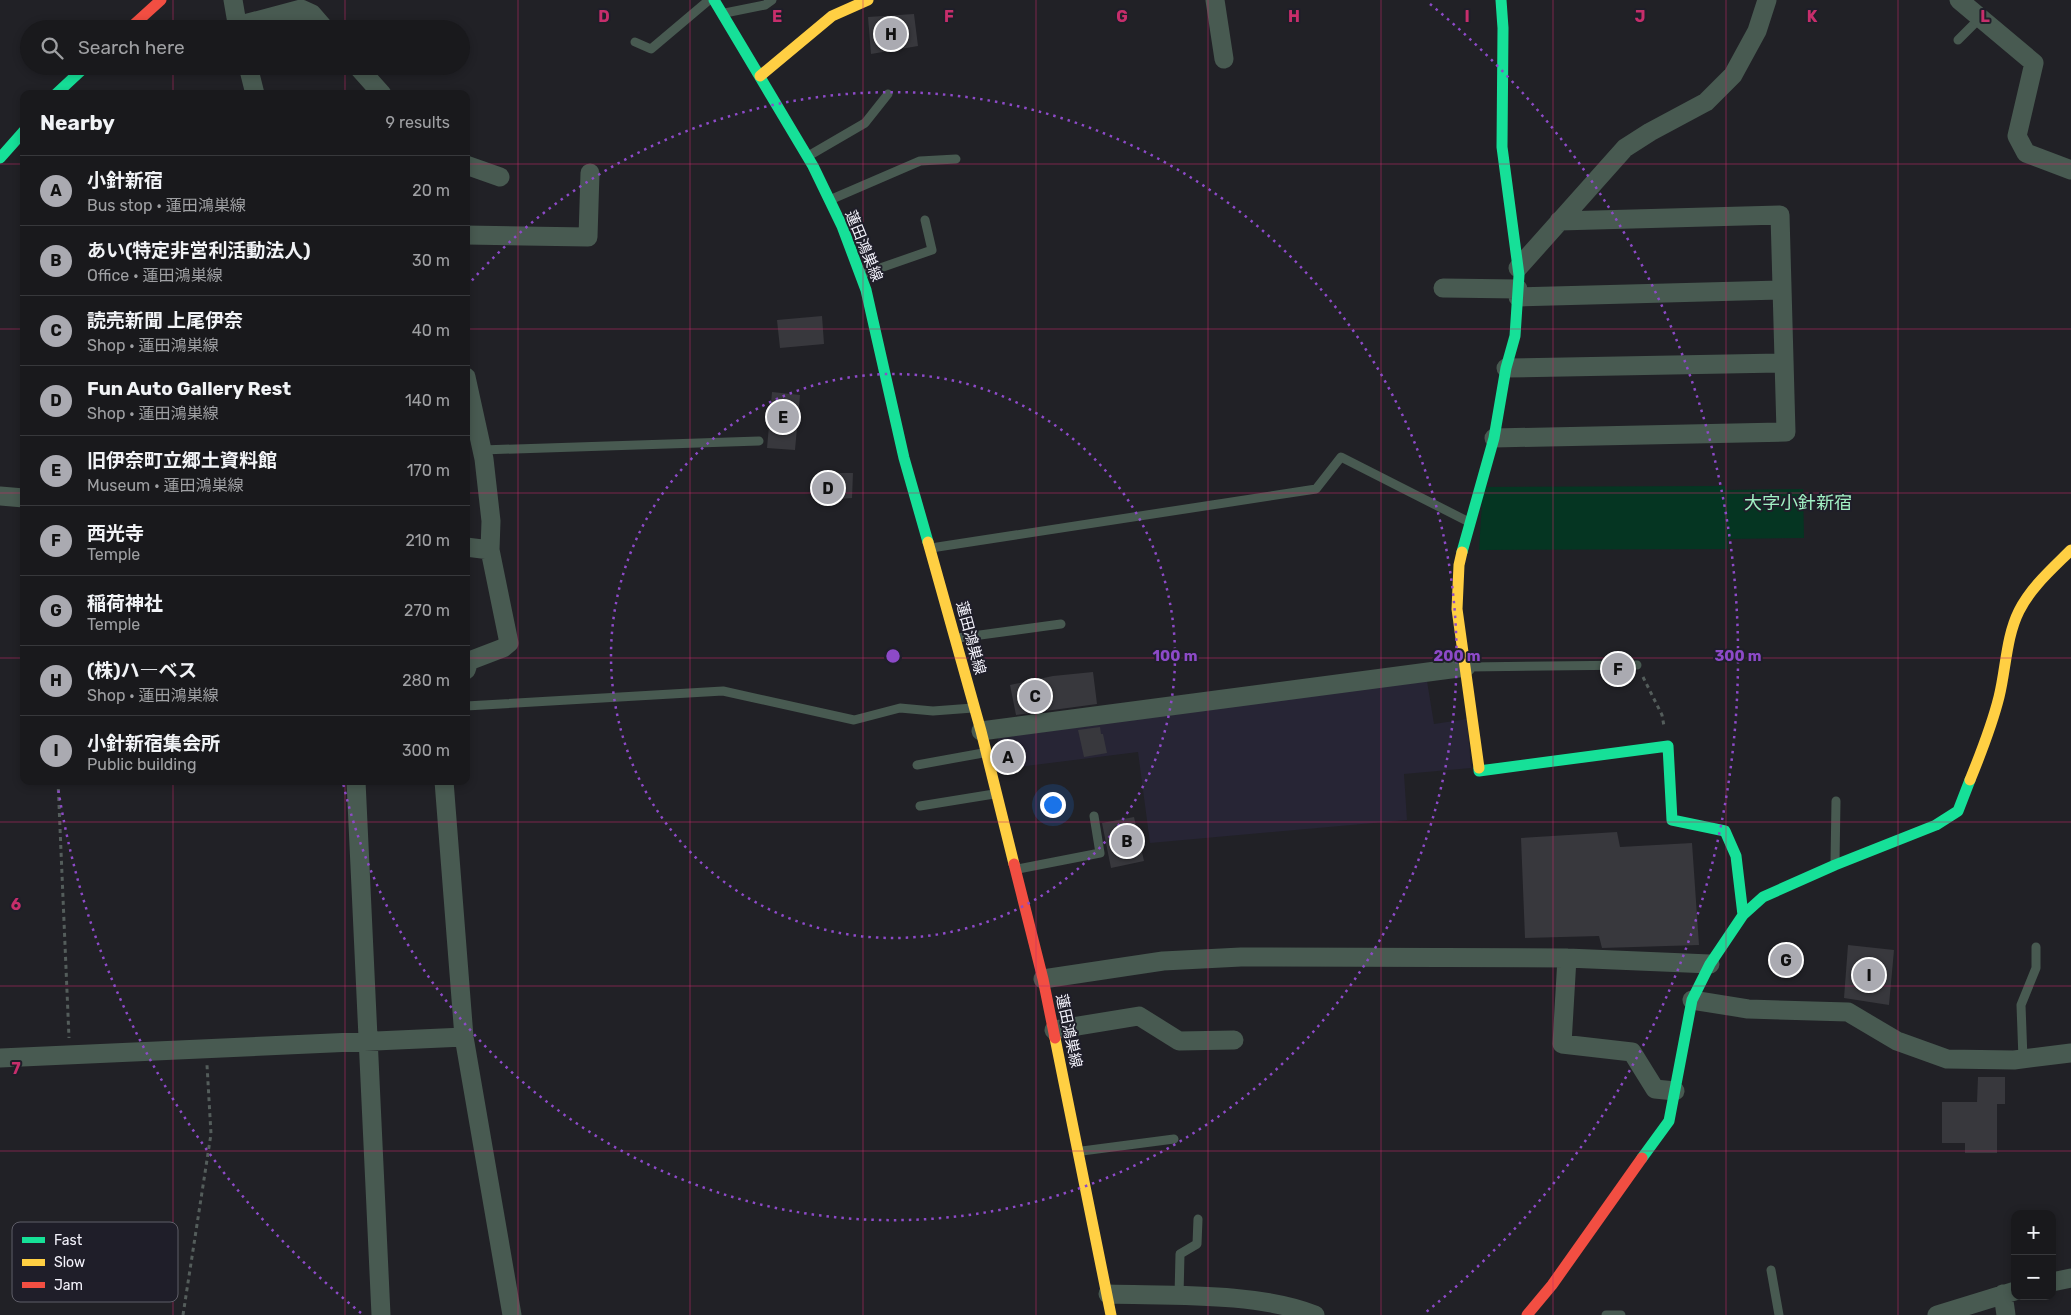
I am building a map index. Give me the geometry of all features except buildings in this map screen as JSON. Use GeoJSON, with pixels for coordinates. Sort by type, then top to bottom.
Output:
{"type":"FeatureCollection","features":[{"type":"Feature","properties":{"kind":"street"},"geometry":{"type":"LineString","coordinates":[[138,20],[161,0]]}},
{"type":"Feature","properties":{"kind":"street"},"geometry":{"type":"LineString","coordinates":[[233,0],[237,20]]}},
{"type":"Feature","properties":{"kind":"street"},"geometry":{"type":"LineString","coordinates":[[255,20],[295,4],[320,0]]}},
{"type":"Feature","properties":{"kind":"street","name":"蓮田鴻巣線"},"geometry":{"type":"LineString","coordinates":[[714,0],[808,157],[842,226],[866,290],[904,458],[975,708],[1043,979],[1111,1315]]}},
{"type":"Feature","properties":{"kind":"street"},"geometry":{"type":"LineString","coordinates":[[760,76],[832,16],[868,0]]}},
{"type":"Feature","properties":{"kind":"street"},"geometry":{"type":"LineString","coordinates":[[1215,0],[1224,59]]}},
{"type":"Feature","properties":{"kind":"street"},"geometry":{"type":"LineString","coordinates":[[1501,0],[1503,28],[1502,147],[1518,268],[1515,336],[1506,368],[1494,438],[1459,564],[1457,609],[1479,771],[1668,746],[1672,820],[1725,831],[1736,856],[1743,915]]}},
{"type":"Feature","properties":{"kind":"street"},"geometry":{"type":"LineString","coordinates":[[1518,268],[1625,148],[1650,132],[1706,102],[1733,75],[1757,31],[1767,0]]}},
{"type":"Feature","properties":{"kind":"street"},"geometry":{"type":"LineString","coordinates":[[1959,0],[2034,63],[2017,136],[2026,152],[2071,170]]}},
{"type":"Feature","properties":{"kind":"street"},"geometry":{"type":"LineString","coordinates":[[295,4],[312,14],[317,20]]}},
{"type":"Feature","properties":{"kind":"street"},"geometry":{"type":"LineString","coordinates":[[60,90],[76,75]]}},
{"type":"Feature","properties":{"kind":"street"},"geometry":{"type":"LineString","coordinates":[[250,75],[254,90]]}},
{"type":"Feature","properties":{"kind":"street"},"geometry":{"type":"LineString","coordinates":[[365,75],[378,90]]}},
{"type":"Feature","properties":{"kind":"street"},"geometry":{"type":"LineString","coordinates":[[0,158],[20,135]]}},
{"type":"Feature","properties":{"kind":"street"},"geometry":{"type":"LineString","coordinates":[[470,166],[500,177]]}},
{"type":"Feature","properties":{"kind":"street"},"geometry":{"type":"LineString","coordinates":[[470,235],[588,237],[590,173]]}},
{"type":"Feature","properties":{"kind":"street"},"geometry":{"type":"LineString","coordinates":[[1494,438],[1786,432],[1780,215],[1559,221]]}},
{"type":"Feature","properties":{"kind":"street"},"geometry":{"type":"LineString","coordinates":[[1443,288],[1518,293],[1782,290]]}},
{"type":"Feature","properties":{"kind":"street"},"geometry":{"type":"LineString","coordinates":[[1506,368],[1784,363]]}},
{"type":"Feature","properties":{"kind":"street"},"geometry":{"type":"LineString","coordinates":[[470,395],[482,450],[490,521],[490,550],[509,643],[503,648],[470,661]]}},
{"type":"Feature","properties":{"kind":"street"},"geometry":{"type":"LineString","coordinates":[[0,496],[20,498]]}},
{"type":"Feature","properties":{"kind":"street"},"geometry":{"type":"LineString","coordinates":[[470,548],[490,550]]}},
{"type":"Feature","properties":{"kind":"street"},"geometry":{"type":"LineString","coordinates":[[1527,1315],[1552,1285],[1669,1121],[1692,1000],[1710,964],[1743,915],[1763,897],[1834,865],[1936,825],[1958,811],[1983,748],[1999,697],[2006,654],[2018,612],[2034,588],[2071,550]]}},
{"type":"Feature","properties":{"kind":"street"},"geometry":{"type":"LineString","coordinates":[[981,731],[1466,667]]}},
{"type":"Feature","properties":{"kind":"street"},"geometry":{"type":"LineString","coordinates":[[356,785],[381,1315]]}},
{"type":"Feature","properties":{"kind":"street"},"geometry":{"type":"LineString","coordinates":[[444,785],[464,1037],[512,1315]]}},
{"type":"Feature","properties":{"kind":"street"},"geometry":{"type":"LineString","coordinates":[[1043,979],[1163,961],[1241,956],[1567,958],[1710,964]]}},
{"type":"Feature","properties":{"kind":"street"},"geometry":{"type":"LineString","coordinates":[[1567,958],[1562,1044],[1632,1052],[1655,1089],[1675,1090]]}},
{"type":"Feature","properties":{"kind":"street"},"geometry":{"type":"LineString","coordinates":[[1692,1000],[1748,1009],[1848,1012],[1897,1042],[1947,1059],[2023,1059],[2071,1053]]}},
{"type":"Feature","properties":{"kind":"street"},"geometry":{"type":"LineString","coordinates":[[1054,1030],[1139,1016],[1179,1041],[1234,1040]]}},
{"type":"Feature","properties":{"kind":"street"},"geometry":{"type":"LineString","coordinates":[[0,1058],[464,1037]]}},
{"type":"Feature","properties":{"kind":"street"},"geometry":{"type":"LineString","coordinates":[[2056,1281],[2071,1278]]}},
{"type":"Feature","properties":{"kind":"street"},"geometry":{"type":"LineString","coordinates":[[1937,1315],[2009,1292],[2006,1315]]}},
{"type":"Feature","properties":{"kind":"street"},"geometry":{"type":"LineString","coordinates":[[1108,1294],[1231,1298],[1315,1315]]}},
{"type":"Feature","properties":{"kind":"street"},"geometry":{"type":"LineString","coordinates":[[1231,1298],[1239,1315]]}},
{"type":"Feature","properties":{"kind":"lane"},"geometry":{"type":"LineString","coordinates":[[635,42],[651,49],[710,0]]}},
{"type":"Feature","properties":{"kind":"lane"},"geometry":{"type":"LineString","coordinates":[[722,13],[765,5],[772,0]]}},
{"type":"Feature","properties":{"kind":"lane"},"geometry":{"type":"LineString","coordinates":[[1958,40],[1980,18]]}},
{"type":"Feature","properties":{"kind":"lane"},"geometry":{"type":"LineString","coordinates":[[808,157],[865,123],[888,94]]}},
{"type":"Feature","properties":{"kind":"lane"},"geometry":{"type":"LineString","coordinates":[[830,201],[920,161],[956,159]]}},
{"type":"Feature","properties":{"kind":"lane"},"geometry":{"type":"LineString","coordinates":[[860,275],[932,250],[925,220]]}},
{"type":"Feature","properties":{"kind":"lane"},"geometry":{"type":"LineString","coordinates":[[482,450],[759,441]]}},
{"type":"Feature","properties":{"kind":"lane"},"geometry":{"type":"LineString","coordinates":[[930,548],[1316,489],[1341,457],[1470,523]]}},
{"type":"Feature","properties":{"kind":"lane"},"geometry":{"type":"LineString","coordinates":[[956,638],[1060,624]]}},
{"type":"Feature","properties":{"kind":"lane"},"geometry":{"type":"LineString","coordinates":[[1466,667],[1637,665]]}},
{"type":"Feature","properties":{"kind":"lane"},"geometry":{"type":"LineString","coordinates":[[470,706],[724,691],[854,720],[900,708],[933,711],[975,708]]}},
{"type":"Feature","properties":{"kind":"lane"},"geometry":{"type":"LineString","coordinates":[[916,765],[986,752]]}},
{"type":"Feature","properties":{"kind":"lane"},"geometry":{"type":"LineString","coordinates":[[920,806],[996,793]]}},
{"type":"Feature","properties":{"kind":"lane"},"geometry":{"type":"LineString","coordinates":[[1834,865],[1836,801]]}},
{"type":"Feature","properties":{"kind":"lane"},"geometry":{"type":"LineString","coordinates":[[1016,870],[1100,853],[1094,816]]}},
{"type":"Feature","properties":{"kind":"lane"},"geometry":{"type":"LineString","coordinates":[[2023,1059],[2020,1005],[2036,968],[2036,947]]}},
{"type":"Feature","properties":{"kind":"lane"},"geometry":{"type":"LineString","coordinates":[[1079,1152],[1174,1139]]}},
{"type":"Feature","properties":{"kind":"lane"},"geometry":{"type":"LineString","coordinates":[[1179,1296],[1180,1254],[1197,1244],[1198,1218]]}},
{"type":"Feature","properties":{"kind":"lane"},"geometry":{"type":"LineString","coordinates":[[1772,1270],[1779,1315]]}},
{"type":"Feature","properties":{"kind":"lane"},"geometry":{"type":"LineString","coordinates":[[1606,1315],[1621,1315]]}},
{"type":"Feature","properties":{"kind":"path"},"geometry":{"type":"LineString","coordinates":[[1637,665],[1662,714],[1668,746]]}},
{"type":"Feature","properties":{"kind":"path"},"geometry":{"type":"LineString","coordinates":[[58,785],[70,1055]]}},
{"type":"Feature","properties":{"kind":"path"},"geometry":{"type":"LineString","coordinates":[[183,1315],[211,1134],[206,1049]]}},
{"type":"Feature","properties":{"kind":"shaded area"},"geometry":{"type":"Polygon","coordinates":[[[1427,681],[1434,724],[1467,719],[1471,768],[1404,774],[1407,820],[1150,843],[1138,752],[1002,769],[998,738],[1427,681]]]}},
{"type":"Feature","properties":{"kind":"green space"},"geometry":{"type":"Polygon","coordinates":[[[1725,486],[1726,490],[1803,489],[1804,538],[1728,539],[1728,549],[1479,550],[1483,487],[1725,486]]]}},
{"type":"Feature","properties":{"kind":"traffic: fast"},"geometry":{"type":"LineString","coordinates":[[714,0],[813,166],[842,226],[866,290],[904,458],[928,542]]}},
{"type":"Feature","properties":{"kind":"traffic: fast"},"geometry":{"type":"LineString","coordinates":[[1462,552],[1494,438],[1506,368],[1515,336],[1519,275],[1502,147],[1503,28],[1501,0]]}},
{"type":"Feature","properties":{"kind":"traffic: fast"},"geometry":{"type":"LineString","coordinates":[[60,90],[76,75]]}},
{"type":"Feature","properties":{"kind":"traffic: fast"},"geometry":{"type":"LineString","coordinates":[[0,158],[20,136]]}},
{"type":"Feature","properties":{"kind":"traffic: fast"},"geometry":{"type":"LineString","coordinates":[[1479,768],[1479,771],[1668,746],[1672,820],[1725,831],[1736,856],[1743,915]]}},
{"type":"Feature","properties":{"kind":"traffic: fast"},"geometry":{"type":"LineString","coordinates":[[1642,1158],[1669,1121],[1692,1000],[1710,964],[1743,915],[1763,897],[1835,865],[1936,825],[1958,811],[1970,780]]}},
{"type":"Feature","properties":{"kind":"traffic: slow"},"geometry":{"type":"LineString","coordinates":[[760,76],[832,16],[868,0]]}},
{"type":"Feature","properties":{"kind":"traffic: slow"},"geometry":{"type":"LineString","coordinates":[[928,542],[981,731],[1014,864]]}},
{"type":"Feature","properties":{"kind":"traffic: slow"},"geometry":{"type":"LineString","coordinates":[[1970,780],[1996,707],[2011,631],[2019,611],[2036,586],[2071,550]]}},
{"type":"Feature","properties":{"kind":"traffic: slow"},"geometry":{"type":"LineString","coordinates":[[1462,552],[1459,565],[1457,609],[1479,768]]}},
{"type":"Feature","properties":{"kind":"traffic: slow"},"geometry":{"type":"LineString","coordinates":[[1055,1038],[1111,1315]]}},
{"type":"Feature","properties":{"kind":"traffic: jam"},"geometry":{"type":"LineString","coordinates":[[139,20],[161,0]]}},
{"type":"Feature","properties":{"kind":"traffic: jam"},"geometry":{"type":"LineString","coordinates":[[1014,864],[1043,979],[1055,1038]]}},
{"type":"Feature","properties":{"kind":"traffic: jam"},"geometry":{"type":"LineString","coordinates":[[1527,1315],[1552,1285],[1642,1158]]}},
{"type":"Feature","properties":{"kind":"place","name":"(株)ハ―ベス"},"geometry":{"type":"Point","coordinates":[891,34]}},
{"type":"Feature","properties":{"kind":"place","name":"旧伊奈町立郷土資料館"},"geometry":{"type":"Point","coordinates":[783,417]}},
{"type":"Feature","properties":{"kind":"place","name":"Fun Auto Gallery Rest"},"geometry":{"type":"Point","coordinates":[828,488]}},
{"type":"Feature","properties":{"kind":"place","name":"西光寺"},"geometry":{"type":"Point","coordinates":[1618,669]}},
{"type":"Feature","properties":{"kind":"place","name":"読売新聞 上尾伊奈"},"geometry":{"type":"Point","coordinates":[1035,696]}},
{"type":"Feature","properties":{"kind":"place","name":"小針新宿"},"geometry":{"type":"Point","coordinates":[1008,757]}},
{"type":"Feature","properties":{"kind":"place","name":"あい(特定非営利活動法人)"},"geometry":{"type":"Point","coordinates":[1127,841]}},
{"type":"Feature","properties":{"kind":"place","name":"稲荷神社"},"geometry":{"type":"Point","coordinates":[1786,960]}},
{"type":"Feature","properties":{"kind":"place","name":"小針新宿集会所"},"geometry":{"type":"Point","coordinates":[1869,975]}},
{"type":"Feature","properties":{"kind":"district","name":"大字小針新宿"},"geometry":{"type":"Point","coordinates":[1798,503]}}]}
